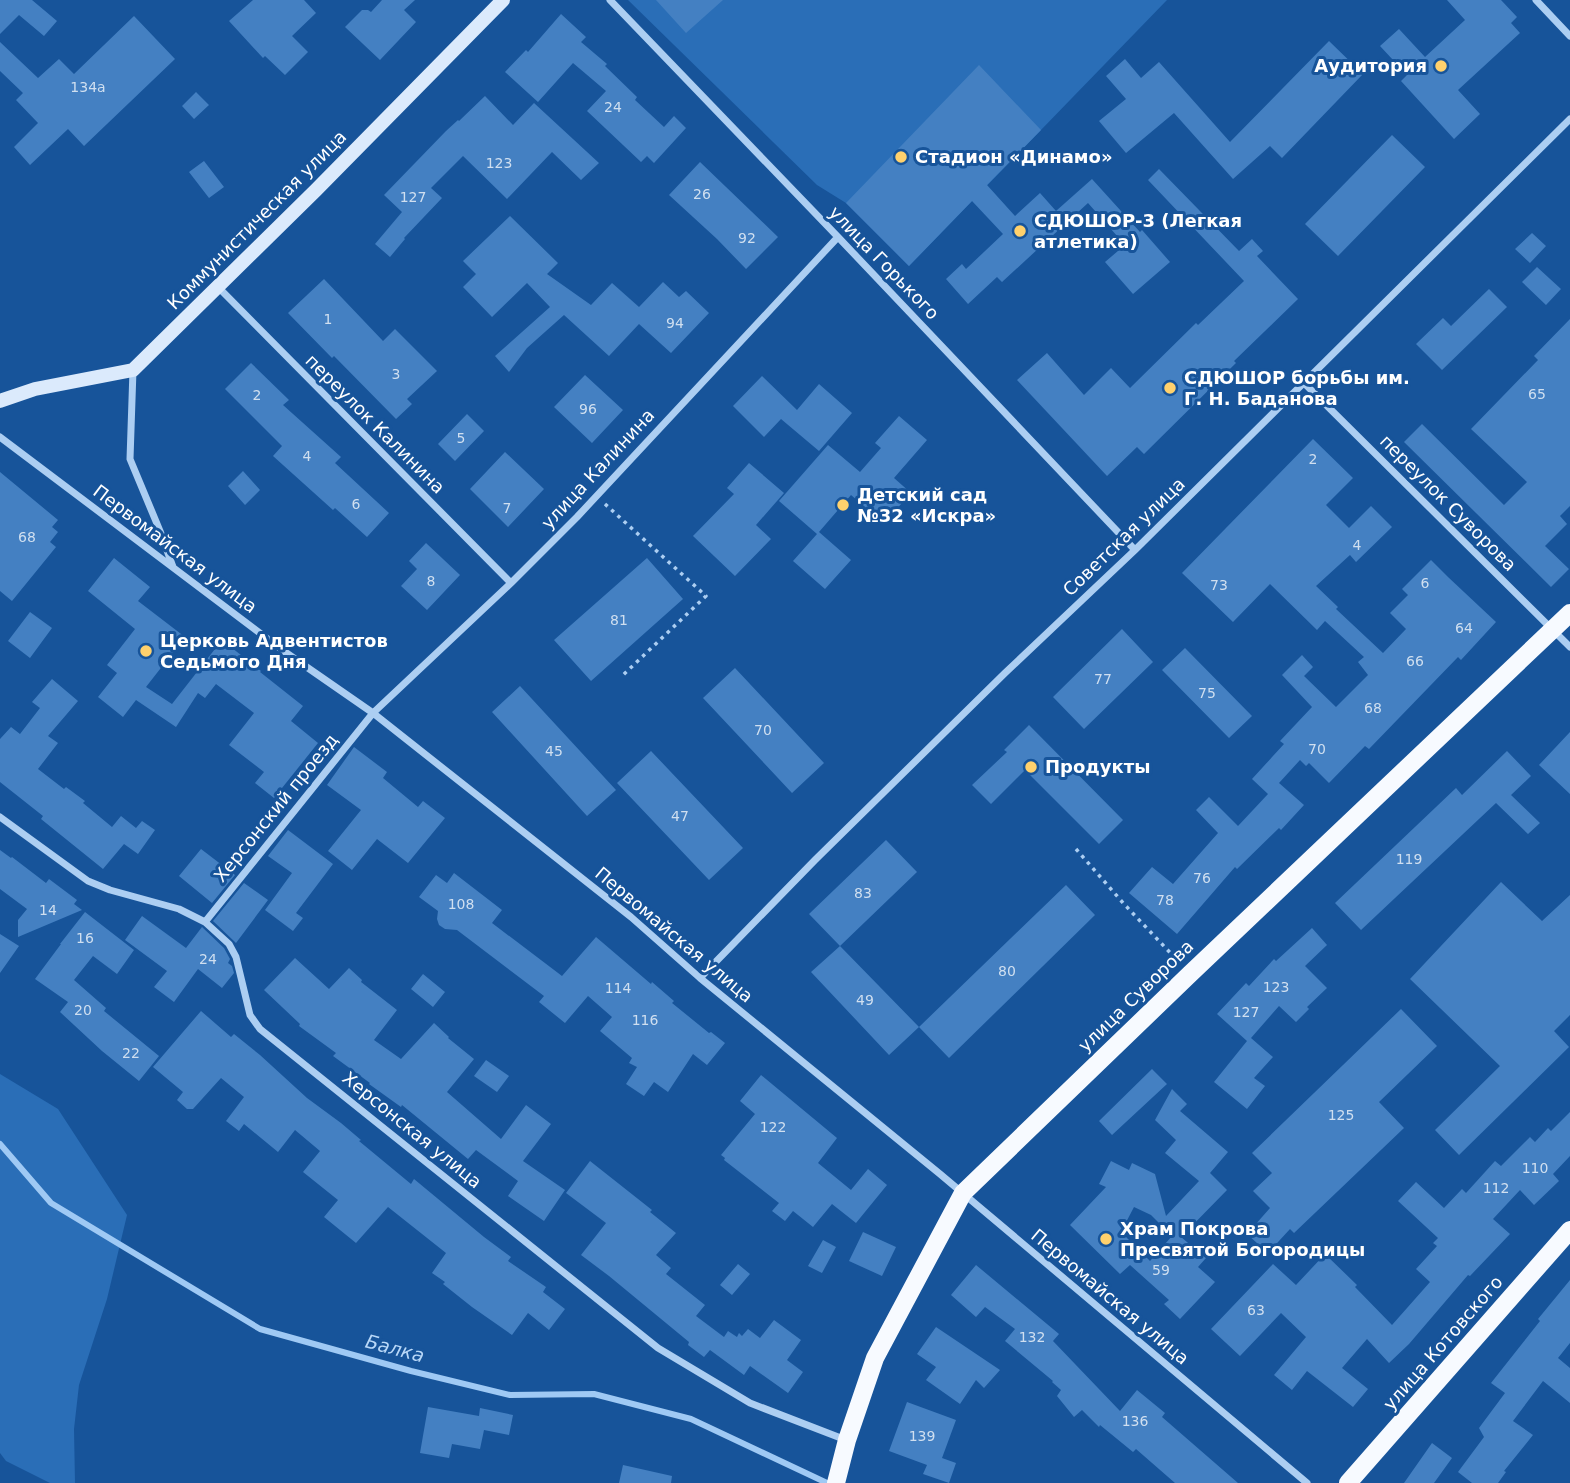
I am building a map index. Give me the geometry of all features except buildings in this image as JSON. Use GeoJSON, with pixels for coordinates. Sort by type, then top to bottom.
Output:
{"type":"FeatureCollection","features":[{"type":"Feature","properties":{"kind":"main road","name":"Коммунистическая улица"},"geometry":{"type":"LineString","coordinates":[[133,370],[316,190],[503,0]]}},
{"type":"Feature","properties":{"kind":"main road"},"geometry":{"type":"LineString","coordinates":[[0,401],[35,389],[133,370]]}},
{"type":"Feature","properties":{"kind":"main road","name":"улица Суворова"},"geometry":{"type":"LineString","coordinates":[[836,1483],[847,1440],[875,1358],[963,1193],[1570,613]]}},
{"type":"Feature","properties":{"kind":"main road","name":"улица Котовского"},"geometry":{"type":"LineString","coordinates":[[1348,1483],[1570,1230]]}},
{"type":"Feature","properties":{"kind":"street","name":"улица Горького"},"geometry":{"type":"LineString","coordinates":[[610,0],[1135,550]]}},
{"type":"Feature","properties":{"kind":"street"},"geometry":{"type":"LineString","coordinates":[[1536,0],[1570,36]]}},
{"type":"Feature","properties":{"kind":"street","name":"Советская улица"},"geometry":{"type":"LineString","coordinates":[[701,978],[1005,673],[1135,550],[1570,119]]}},
{"type":"Feature","properties":{"kind":"street","name":"улица Калинина"},"geometry":{"type":"LineString","coordinates":[[373,713],[511,583],[596,496],[838,237]]}},
{"type":"Feature","properties":{"kind":"street","name":"переулок Калинина"},"geometry":{"type":"LineString","coordinates":[[218,287],[511,583]]}},
{"type":"Feature","properties":{"kind":"street"},"geometry":{"type":"LineString","coordinates":[[133,370],[130,459],[173,568]]}},
{"type":"Feature","properties":{"kind":"street","name":"переулок Суворова"},"geometry":{"type":"LineString","coordinates":[[1303,382],[1570,647]]}},
{"type":"Feature","properties":{"kind":"street","name":"Первомайская улица"},"geometry":{"type":"LineString","coordinates":[[0,437],[285,652],[373,713],[631,917],[1307,1483]]}},
{"type":"Feature","properties":{"kind":"street","name":"Херсонский проезд"},"geometry":{"type":"LineString","coordinates":[[205,922],[373,713]]}},
{"type":"Feature","properties":{"kind":"street","name":"Херсонская улица"},"geometry":{"type":"LineString","coordinates":[[0,817],[88,881],[110,890],[179,909],[205,922],[229,944],[236,957],[250,1015],[260,1029],[658,1348],[750,1403],[847,1440]]}},
{"type":"Feature","properties":{"kind":"path"},"geometry":{"type":"LineString","coordinates":[[596,496],[706,596],[621,677]]}},
{"type":"Feature","properties":{"kind":"path"},"geometry":{"type":"LineString","coordinates":[[1076,849],[1190,974]]}},
{"type":"Feature","properties":{"kind":"shaded area","name":"Стадион «Динамо»"},"geometry":{"type":"Polygon","coordinates":[[[628,0],[1167,0],[909,266],[846,203],[817,185],[628,0]]]}},
{"type":"Feature","properties":{"kind":"shaded area"},"geometry":{"type":"Polygon","coordinates":[[[0,1074],[58,1109],[127,1215],[107,1299],[79,1385],[74,1429],[75,1483],[50,1483],[6,1461],[0,1453],[0,1074]]]}},
{"type":"Feature","properties":{"kind":"waterway","name":"Балка"},"geometry":{"type":"LineString","coordinates":[[0,1144],[51,1203],[260,1329],[510,1395],[594,1394],[691,1419],[827,1483]]}},
{"type":"Feature","properties":{"kind":"place","name":"Аудитория"},"geometry":{"type":"Point","coordinates":[1441,66]}},
{"type":"Feature","properties":{"kind":"place","name":"Стадион «Динамо»"},"geometry":{"type":"Point","coordinates":[901,157]}},
{"type":"Feature","properties":{"kind":"place","name":"СДЮШОР-3 (Легкая атлетика)"},"geometry":{"type":"Point","coordinates":[1020,231]}},
{"type":"Feature","properties":{"kind":"place","name":"СДЮШОР борьбы им. Г. Н. Баданова"},"geometry":{"type":"Point","coordinates":[1170,388]}},
{"type":"Feature","properties":{"kind":"place","name":"Детский сад №32 «Искра»"},"geometry":{"type":"Point","coordinates":[843,505]}},
{"type":"Feature","properties":{"kind":"place","name":"Церковь Адвентистов Седьмого Дня"},"geometry":{"type":"Point","coordinates":[146,651]}},
{"type":"Feature","properties":{"kind":"place","name":"Продукты"},"geometry":{"type":"Point","coordinates":[1031,767]}},
{"type":"Feature","properties":{"kind":"place","name":"Храм Покрова Пресвятой Богородицы"},"geometry":{"type":"Point","coordinates":[1106,1239]}}]}
